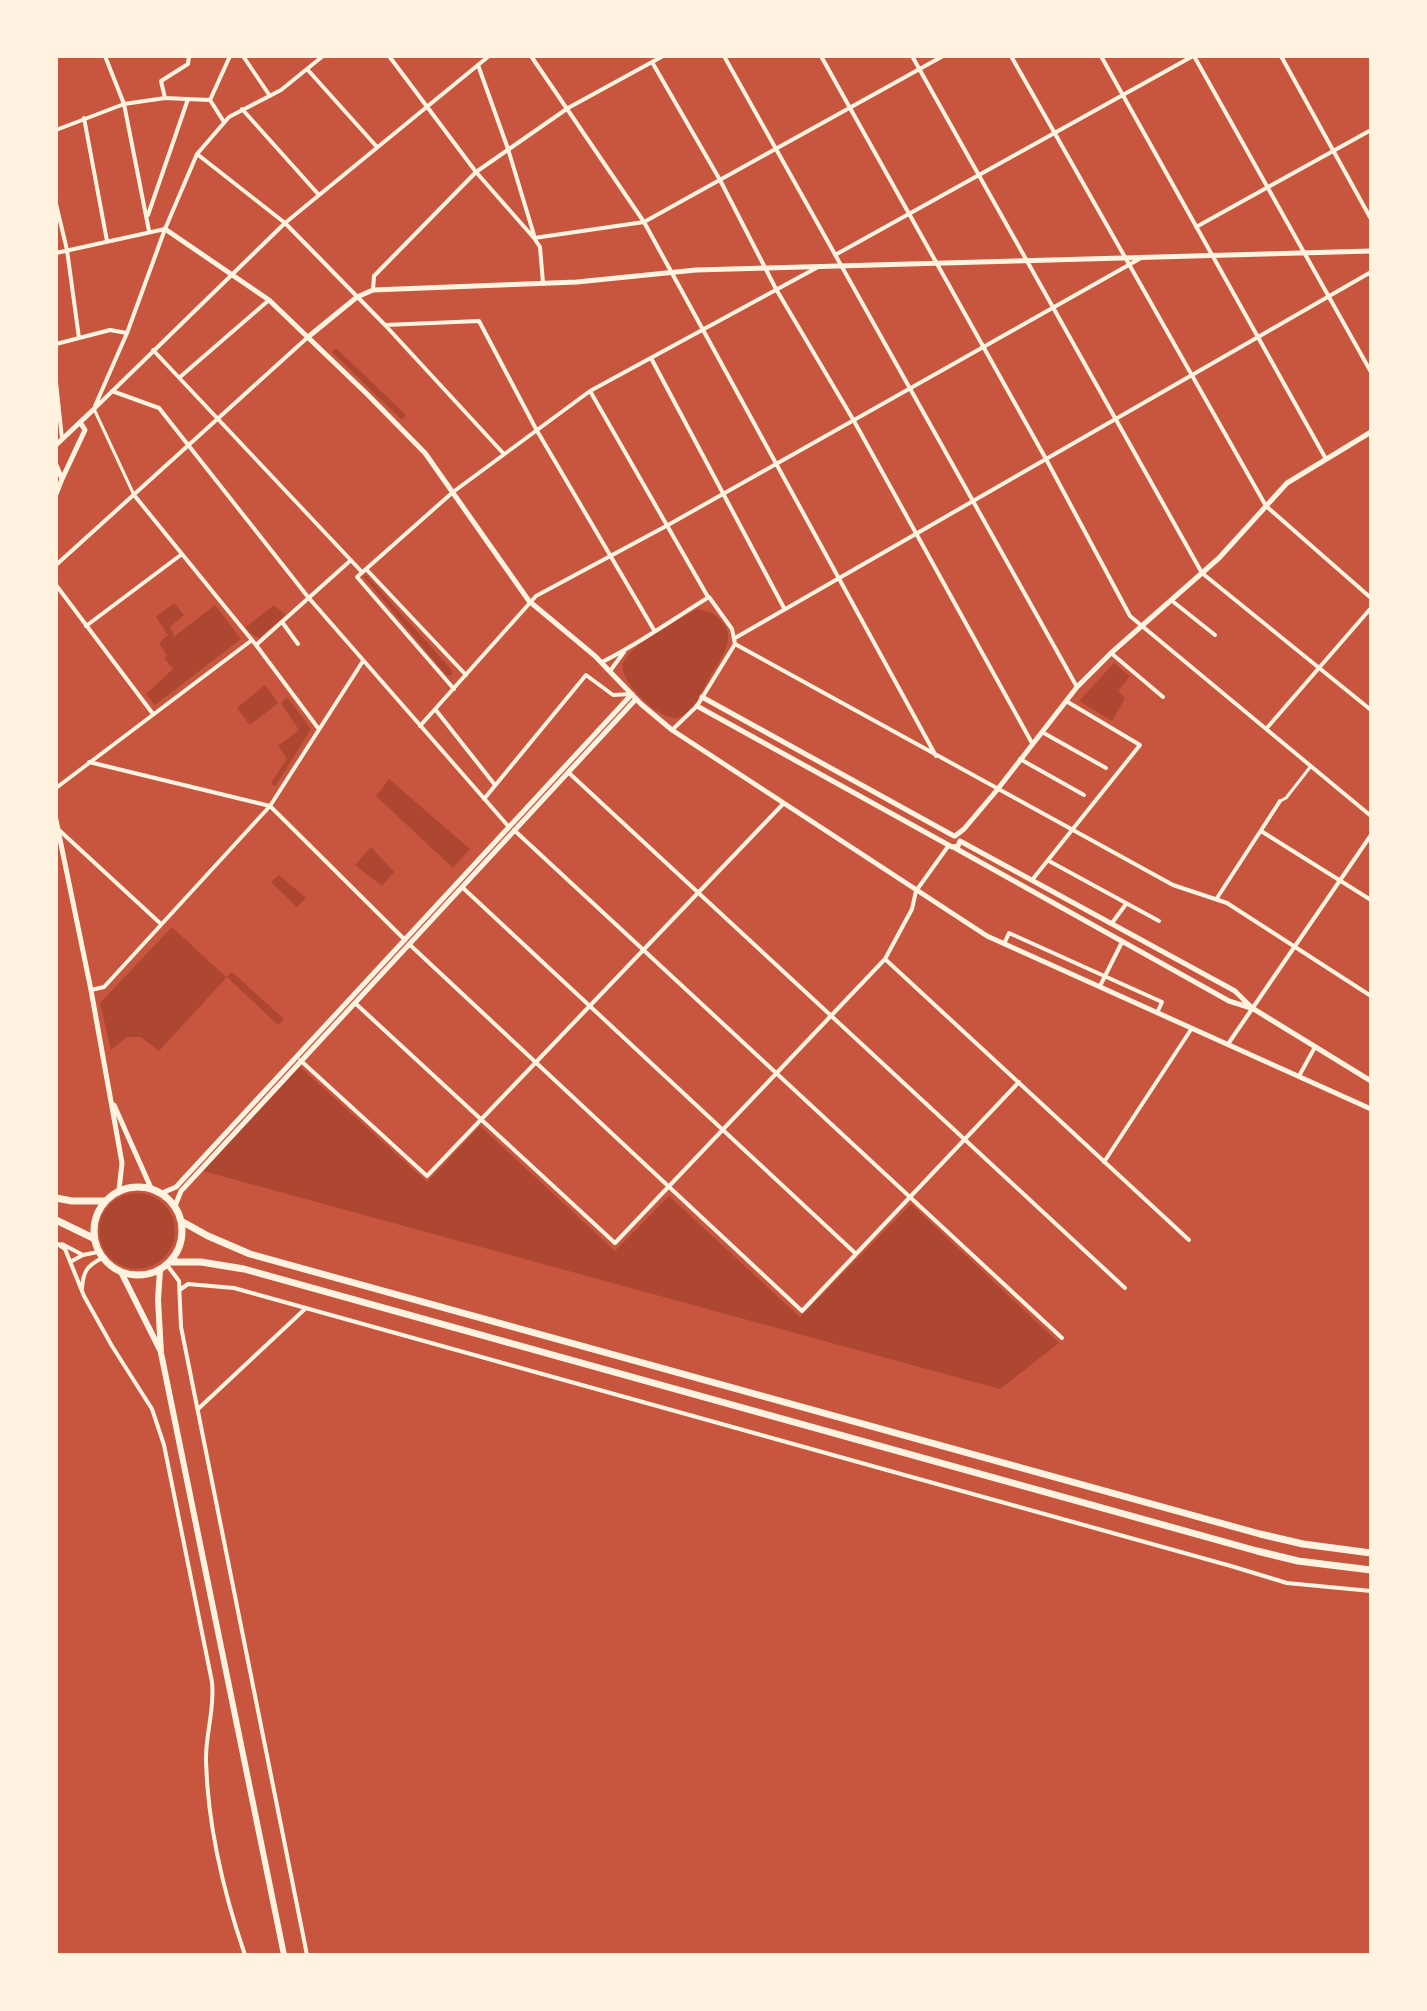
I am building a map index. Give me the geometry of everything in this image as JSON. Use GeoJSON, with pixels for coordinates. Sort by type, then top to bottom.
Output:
{"type":"FeatureCollection","features":[{"type":"Feature","properties":{"kind":"main road"},"geometry":{"type":"LineString","coordinates":[[284,1955],[161,1353],[158,1300],[166,1266],[181,1242],[181,1221],[175,1206],[162,1193],[135,1186],[119,1190],[104,1201],[95,1218],[93,1238],[100,1255],[121,1272],[134,1276],[166,1266],[201,1262],[244,1269],[1257,1551],[1298,1561],[1371,1570]]}},
{"type":"Feature","properties":{"kind":"main road"},"geometry":{"type":"LineString","coordinates":[[56,1198],[104,1201]]}},
{"type":"Feature","properties":{"kind":"main road"},"geometry":{"type":"LineString","coordinates":[[56,1220],[93,1238]]}},
{"type":"Feature","properties":{"kind":"main road"},"geometry":{"type":"LineString","coordinates":[[181,1221],[250,1254],[1260,1534],[1371,1553]]}},
{"type":"Feature","properties":{"kind":"main road"},"geometry":{"type":"LineString","coordinates":[[121,1272],[161,1353]]}},
{"type":"Feature","properties":{"kind":"street"},"geometry":{"type":"LineString","coordinates":[[105,56],[124,104],[149,231]]}},
{"type":"Feature","properties":{"kind":"street"},"geometry":{"type":"LineString","coordinates":[[165,98],[161,81],[188,64],[189,56]]}},
{"type":"Feature","properties":{"kind":"street"},"geometry":{"type":"LineString","coordinates":[[210,100],[230,56]]}},
{"type":"Feature","properties":{"kind":"street"},"geometry":{"type":"LineString","coordinates":[[243,56],[270,96]]}},
{"type":"Feature","properties":{"kind":"street"},"geometry":{"type":"LineString","coordinates":[[318,728],[256,645],[134,495],[94,409],[197,154],[224,122],[242,109],[270,96],[323,56]]}},
{"type":"Feature","properties":{"kind":"street"},"geometry":{"type":"LineString","coordinates":[[389,56],[476,172],[534,238],[540,247],[541,283]]}},
{"type":"Feature","properties":{"kind":"street"},"geometry":{"type":"LineString","coordinates":[[56,445],[285,223],[489,56]]}},
{"type":"Feature","properties":{"kind":"street"},"geometry":{"type":"LineString","coordinates":[[531,56],[644,222],[936,756]]}},
{"type":"Feature","properties":{"kind":"street"},"geometry":{"type":"LineString","coordinates":[[373,290],[374,276],[476,172],[568,108],[663,56]]}},
{"type":"Feature","properties":{"kind":"street"},"geometry":{"type":"LineString","coordinates":[[724,56],[1077,687]]}},
{"type":"Feature","properties":{"kind":"street"},"geometry":{"type":"LineString","coordinates":[[821,56],[1130,616],[1371,816]]}},
{"type":"Feature","properties":{"kind":"street"},"geometry":{"type":"LineString","coordinates":[[912,56],[1202,573],[1371,710]]}},
{"type":"Feature","properties":{"kind":"street"},"geometry":{"type":"LineString","coordinates":[[534,238],[644,222],[943,56]]}},
{"type":"Feature","properties":{"kind":"street"},"geometry":{"type":"LineString","coordinates":[[1011,56],[1266,506],[1371,598]]}},
{"type":"Feature","properties":{"kind":"street"},"geometry":{"type":"LineString","coordinates":[[1101,56],[1326,459]]}},
{"type":"Feature","properties":{"kind":"street"},"geometry":{"type":"LineString","coordinates":[[835,255],[1193,56],[1371,372]]}},
{"type":"Feature","properties":{"kind":"street"},"geometry":{"type":"LineString","coordinates":[[1281,56],[1371,219]]}},
{"type":"Feature","properties":{"kind":"street"},"geometry":{"type":"LineString","coordinates":[[652,62],[720,180],[764,268],[854,421],[1032,743]]}},
{"type":"Feature","properties":{"kind":"street"},"geometry":{"type":"LineString","coordinates":[[478,65],[508,149],[534,238]]}},
{"type":"Feature","properties":{"kind":"street"},"geometry":{"type":"LineString","coordinates":[[307,69],[377,147]]}},
{"type":"Feature","properties":{"kind":"street"},"geometry":{"type":"LineString","coordinates":[[56,130],[124,104],[165,98],[210,100]]}},
{"type":"Feature","properties":{"kind":"street"},"geometry":{"type":"LineString","coordinates":[[147,217],[188,99]]}},
{"type":"Feature","properties":{"kind":"street"},"geometry":{"type":"LineString","coordinates":[[210,100],[224,122]]}},
{"type":"Feature","properties":{"kind":"street"},"geometry":{"type":"LineString","coordinates":[[242,109],[319,195]]}},
{"type":"Feature","properties":{"kind":"street"},"geometry":{"type":"LineString","coordinates":[[84,118],[107,241]]}},
{"type":"Feature","properties":{"kind":"street"},"geometry":{"type":"LineString","coordinates":[[1196,227],[1371,130]]}},
{"type":"Feature","properties":{"kind":"street"},"geometry":{"type":"LineString","coordinates":[[197,154],[285,223],[385,325],[503,453]]}},
{"type":"Feature","properties":{"kind":"street"},"geometry":{"type":"LineString","coordinates":[[56,204],[67,250],[79,338]]}},
{"type":"Feature","properties":{"kind":"street"},"geometry":{"type":"LineString","coordinates":[[56,253],[165,229],[233,273],[269,300],[412,439],[529,601],[602,662],[672,730],[970,927],[1371,1109]]}},
{"type":"Feature","properties":{"kind":"street"},"geometry":{"type":"LineString","coordinates":[[56,565],[308,337],[357,297],[373,290],[577,282],[671,272],[764,268],[1371,251]]}},
{"type":"Feature","properties":{"kind":"street"},"geometry":{"type":"LineString","coordinates":[[420,726],[529,601],[1141,258]]}},
{"type":"Feature","properties":{"kind":"street"},"geometry":{"type":"LineString","coordinates":[[454,689],[357,577],[453,492],[590,391],[819,266]]}},
{"type":"Feature","properties":{"kind":"street"},"geometry":{"type":"LineString","coordinates":[[672,730],[697,706],[735,641],[784,608],[1371,272]]}},
{"type":"Feature","properties":{"kind":"street"},"geometry":{"type":"LineString","coordinates":[[180,377],[269,300]]}},
{"type":"Feature","properties":{"kind":"street"},"geometry":{"type":"LineString","coordinates":[[385,325],[479,321],[536,429],[654,630]]}},
{"type":"Feature","properties":{"kind":"street"},"geometry":{"type":"LineString","coordinates":[[56,344],[110,330],[127,333]]}},
{"type":"Feature","properties":{"kind":"street"},"geometry":{"type":"LineString","coordinates":[[153,350],[351,560],[466,675]]}},
{"type":"Feature","properties":{"kind":"street"},"geometry":{"type":"LineString","coordinates":[[651,358],[784,608]]}},
{"type":"Feature","properties":{"kind":"street"},"geometry":{"type":"LineString","coordinates":[[56,382],[62,439]]}},
{"type":"Feature","properties":{"kind":"street"},"geometry":{"type":"LineString","coordinates":[[112,391],[159,408],[308,597],[512,828],[1062,1338]]}},
{"type":"Feature","properties":{"kind":"street"},"geometry":{"type":"LineString","coordinates":[[590,391],[709,597],[732,629],[735,641],[997,790],[1173,885],[1217,898],[1371,996]]}},
{"type":"Feature","properties":{"kind":"street"},"geometry":{"type":"LineString","coordinates":[[56,494],[85,430],[80,422]]}},
{"type":"Feature","properties":{"kind":"street"},"geometry":{"type":"LineString","coordinates":[[352,1001],[615,1243],[885,959],[912,909],[916,891],[1077,687],[1139,626],[1202,573],[1287,483],[1371,432]]}},
{"type":"Feature","properties":{"kind":"street"},"geometry":{"type":"LineString","coordinates":[[56,465],[62,479]]}},
{"type":"Feature","properties":{"kind":"street"},"geometry":{"type":"LineString","coordinates":[[86,626],[182,554]]}},
{"type":"Feature","properties":{"kind":"street"},"geometry":{"type":"LineString","coordinates":[[256,645],[351,560]]}},
{"type":"Feature","properties":{"kind":"street"},"geometry":{"type":"LineString","coordinates":[[56,585],[153,714]]}},
{"type":"Feature","properties":{"kind":"street"},"geometry":{"type":"LineString","coordinates":[[602,662],[626,651],[709,597]]}},
{"type":"Feature","properties":{"kind":"street"},"geometry":{"type":"LineString","coordinates":[[1171,600],[1215,635]]}},
{"type":"Feature","properties":{"kind":"street"},"geometry":{"type":"LineString","coordinates":[[1266,729],[1371,608]]}},
{"type":"Feature","properties":{"kind":"street"},"geometry":{"type":"LineString","coordinates":[[282,622],[298,644]]}},
{"type":"Feature","properties":{"kind":"street"},"geometry":{"type":"LineString","coordinates":[[56,788],[252,640]]}},
{"type":"Feature","properties":{"kind":"street"},"geometry":{"type":"LineString","coordinates":[[610,671],[626,651]]}},
{"type":"Feature","properties":{"kind":"street"},"geometry":{"type":"LineString","coordinates":[[1111,653],[1163,697]]}},
{"type":"Feature","properties":{"kind":"street"},"geometry":{"type":"LineString","coordinates":[[91,990],[104,987],[270,806],[363,661]]}},
{"type":"Feature","properties":{"kind":"street"},"geometry":{"type":"LineString","coordinates":[[484,799],[586,675],[613,695],[634,696]]}},
{"type":"Feature","properties":{"kind":"street"},"geometry":{"type":"LineString","coordinates":[[162,1193],[176,1187],[299,1058],[634,696]]}},
{"type":"Feature","properties":{"kind":"street"},"geometry":{"type":"LineString","coordinates":[[702,697],[1235,991],[1252,1008],[1369,1078]]}},
{"type":"Feature","properties":{"kind":"street"},"geometry":{"type":"LineString","coordinates":[[1026,888],[1140,745],[1066,701]]}},
{"type":"Feature","properties":{"kind":"street"},"geometry":{"type":"LineString","coordinates":[[710,713],[715,704]]}},
{"type":"Feature","properties":{"kind":"street"},"geometry":{"type":"LineString","coordinates":[[697,706],[1229,1001],[1252,1008]]}},
{"type":"Feature","properties":{"kind":"street"},"geometry":{"type":"LineString","coordinates":[[435,709],[495,785]]}},
{"type":"Feature","properties":{"kind":"street"},"geometry":{"type":"LineString","coordinates":[[1041,732],[1117,774]]}},
{"type":"Feature","properties":{"kind":"street"},"geometry":{"type":"LineString","coordinates":[[1020,759],[1095,801]]}},
{"type":"Feature","properties":{"kind":"street"},"geometry":{"type":"LineString","coordinates":[[89,762],[270,806],[407,942],[802,1311],[1019,1082]]}},
{"type":"Feature","properties":{"kind":"street"},"geometry":{"type":"LineString","coordinates":[[1217,898],[1280,801],[1286,798],[1311,766]]}},
{"type":"Feature","properties":{"kind":"street"},"geometry":{"type":"LineString","coordinates":[[566,770],[1125,1288]]}},
{"type":"Feature","properties":{"kind":"street"},"geometry":{"type":"LineString","coordinates":[[299,1058],[427,1176],[783,804]]}},
{"type":"Feature","properties":{"kind":"street"},"geometry":{"type":"LineString","coordinates":[[56,820],[111,1096],[122,1163],[119,1190]]}},
{"type":"Feature","properties":{"kind":"street"},"geometry":{"type":"LineString","coordinates":[[57,829],[161,924]]}},
{"type":"Feature","properties":{"kind":"street"},"geometry":{"type":"LineString","coordinates":[[1261,831],[1371,900]]}},
{"type":"Feature","properties":{"kind":"street"},"geometry":{"type":"LineString","coordinates":[[1228,1044],[1371,835]]}},
{"type":"Feature","properties":{"kind":"street"},"geometry":{"type":"LineString","coordinates":[[952,846],[949,839],[957,838]]}},
{"type":"Feature","properties":{"kind":"street"},"geometry":{"type":"LineString","coordinates":[[1048,860],[1159,921]]}},
{"type":"Feature","properties":{"kind":"street"},"geometry":{"type":"LineString","coordinates":[[460,885],[856,1254]]}},
{"type":"Feature","properties":{"kind":"street"},"geometry":{"type":"LineString","coordinates":[[1105,933],[1126,904]]}},
{"type":"Feature","properties":{"kind":"street"},"geometry":{"type":"LineString","coordinates":[[1004,944],[1009,933],[1162,1002],[1157,1013]]}},
{"type":"Feature","properties":{"kind":"street"},"geometry":{"type":"LineString","coordinates":[[1099,987],[1122,942]]}},
{"type":"Feature","properties":{"kind":"street"},"geometry":{"type":"LineString","coordinates":[[885,959],[1189,1240]]}},
{"type":"Feature","properties":{"kind":"street"},"geometry":{"type":"LineString","coordinates":[[1104,1162],[1192,1028]]}},
{"type":"Feature","properties":{"kind":"street"},"geometry":{"type":"LineString","coordinates":[[1299,1076],[1315,1047]]}},
{"type":"Feature","properties":{"kind":"street"},"geometry":{"type":"LineString","coordinates":[[175,1206],[181,1191],[299,1058]]}},
{"type":"Feature","properties":{"kind":"street"},"geometry":{"type":"LineString","coordinates":[[111,1096],[151,1188]]}},
{"type":"Feature","properties":{"kind":"street"},"geometry":{"type":"LineString","coordinates":[[57,1243],[83,1255],[100,1255]]}},
{"type":"Feature","properties":{"kind":"street"},"geometry":{"type":"LineString","coordinates":[[57,1243],[65,1249],[82,1291],[152,1409],[164,1445],[212,1682],[214,1704],[206,1747],[218,1856],[245,1955]]}},
{"type":"Feature","properties":{"kind":"street"},"geometry":{"type":"LineString","coordinates":[[70,1262],[83,1255]]}},
{"type":"Feature","properties":{"kind":"street"},"geometry":{"type":"LineString","coordinates":[[82,1291],[83,1274],[100,1255]]}},
{"type":"Feature","properties":{"kind":"street"},"geometry":{"type":"LineString","coordinates":[[73,1269],[88,1265]]}},
{"type":"Feature","properties":{"kind":"street"},"geometry":{"type":"LineString","coordinates":[[166,1266],[179,1281],[181,1289],[181,1327],[307,1955]]}},
{"type":"Feature","properties":{"kind":"street"},"geometry":{"type":"LineString","coordinates":[[181,1289],[188,1284],[234,1288],[1272,1580],[1371,1591]]}},
{"type":"Feature","properties":{"kind":"street"},"geometry":{"type":"LineString","coordinates":[[198,1409],[306,1308]]}},
{"type":"Feature","properties":{"kind":"shaded area"},"geometry":{"type":"Polygon","coordinates":[[[336,348],[406,415],[402,420],[332,352],[336,348]]]}},
{"type":"Feature","properties":{"kind":"shaded area"},"geometry":{"type":"Polygon","coordinates":[[[363,576],[367,576],[452,670],[452,675],[447,676],[363,576]]]}},
{"type":"Feature","properties":{"kind":"shaded area"},"geometry":{"type":"Polygon","coordinates":[[[174,603],[184,615],[170,627],[174,635],[171,639],[215,605],[241,639],[155,705],[146,694],[173,669],[164,658],[167,656],[159,643],[168,635],[156,617],[174,603]]]}},
{"type":"Feature","properties":{"kind":"shaded area"},"geometry":{"type":"Polygon","coordinates":[[[274,605],[286,615],[259,638],[250,633],[246,627],[274,605]]]}},
{"type":"Feature","properties":{"kind":"shaded area"},"geometry":{"type":"Polygon","coordinates":[[[697,609],[712,613],[720,620],[727,630],[727,644],[722,658],[693,705],[685,714],[672,718],[643,700],[627,681],[623,664],[627,656],[644,641],[697,609]]]}},
{"type":"Feature","properties":{"kind":"shaded area"},"geometry":{"type":"Polygon","coordinates":[[[1114,663],[1130,676],[1118,691],[1125,698],[1112,721],[1079,701],[1114,663]]]}},
{"type":"Feature","properties":{"kind":"shaded area"},"geometry":{"type":"Polygon","coordinates":[[[265,685],[278,703],[250,725],[237,708],[265,685]]]}},
{"type":"Feature","properties":{"kind":"shaded area"},"geometry":{"type":"Polygon","coordinates":[[[287,697],[311,729],[275,787],[271,783],[287,759],[278,746],[299,730],[281,703],[287,697]]]}},
{"type":"Feature","properties":{"kind":"shaded area"},"geometry":{"type":"Polygon","coordinates":[[[389,779],[470,849],[453,868],[376,796],[389,779]]]}},
{"type":"Feature","properties":{"kind":"shaded area"},"geometry":{"type":"Polygon","coordinates":[[[371,847],[394,872],[382,886],[355,865],[371,847]]]}},
{"type":"Feature","properties":{"kind":"shaded area"},"geometry":{"type":"Polygon","coordinates":[[[279,875],[306,898],[297,907],[271,882],[279,875]]]}},
{"type":"Feature","properties":{"kind":"shaded area"},"geometry":{"type":"Polygon","coordinates":[[[172,927],[226,977],[232,972],[284,1019],[278,1025],[227,977],[159,1051],[141,1037],[127,1037],[111,1050],[100,1003],[172,927]]]}},
{"type":"Feature","properties":{"kind":"shaded area"},"geometry":{"type":"Polygon","coordinates":[[[299,1066],[427,1182],[480,1126],[615,1251],[669,1196],[800,1317],[911,1204],[1059,1343],[1000,1389],[203,1171],[299,1066]]]}},
{"type":"Feature","properties":{"kind":"shaded area"},"geometry":{"type":"Polygon","coordinates":[[[137,1193],[152,1196],[164,1204],[172,1216],[175,1231],[172,1246],[164,1258],[152,1266],[137,1269],[122,1266],[110,1258],[102,1246],[99,1231],[102,1216],[110,1204],[122,1196],[137,1193]]]}}]}
